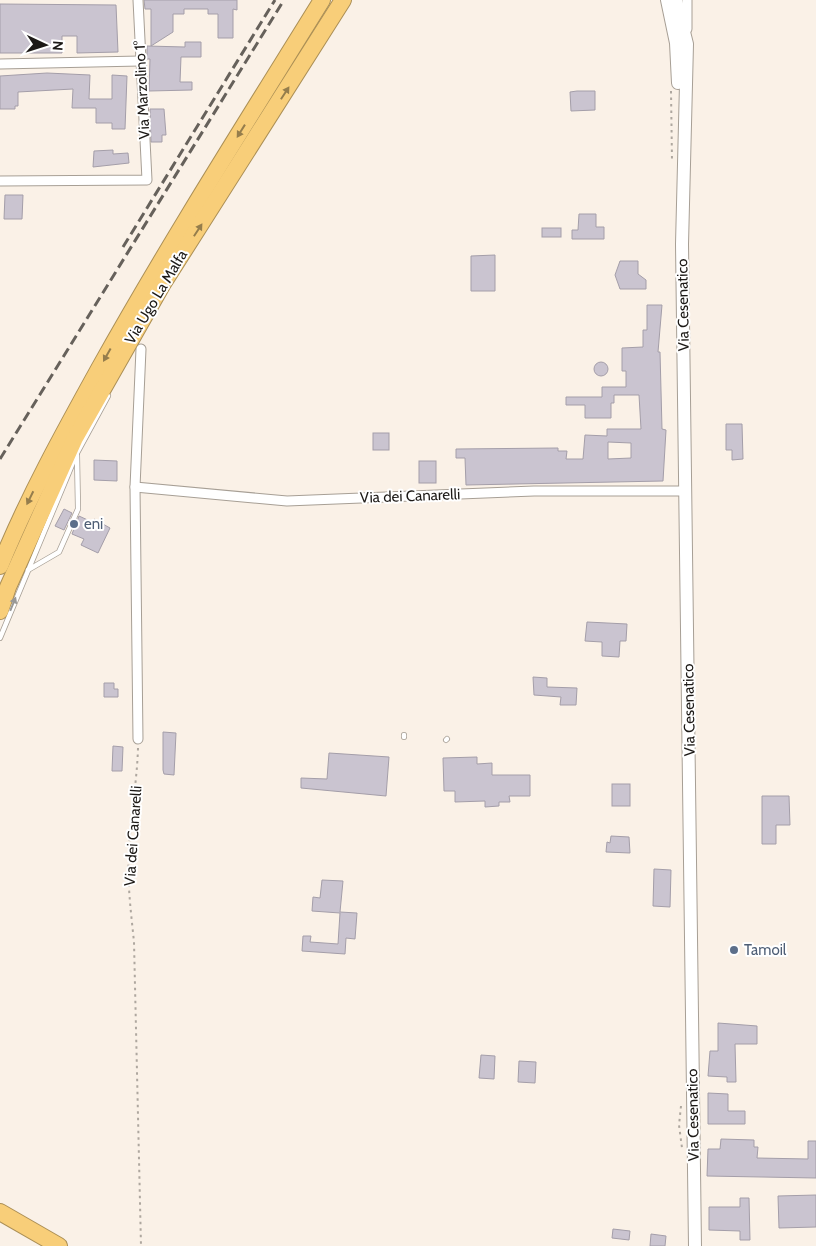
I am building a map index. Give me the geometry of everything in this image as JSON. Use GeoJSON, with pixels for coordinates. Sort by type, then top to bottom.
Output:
{"type":"FeatureCollection","features":[{"type":"Feature","properties":{"kind":"highway","name":"Via Ugo La Malfa"},"geometry":{"type":"LineString","coordinates":[[0,566],[14,531],[55,448],[147,282],[322,0]]}},
{"type":"Feature","properties":{"kind":"highway","name":"Via Ugo La Malfa"},"geometry":{"type":"LineString","coordinates":[[0,611],[8,587],[75,438],[133,348],[162,285],[343,0]]}},
{"type":"Feature","properties":{"kind":"highway"},"geometry":{"type":"LineString","coordinates":[[0,1207],[18,1224]]}},
{"type":"Feature","properties":{"kind":"highway"},"geometry":{"type":"LineString","coordinates":[[0,1212],[59,1246]]}},
{"type":"Feature","properties":{"kind":"highway"},"geometry":{"type":"LineString","coordinates":[[0,1218],[18,1224]]}},
{"type":"Feature","properties":{"kind":"main road"},"geometry":{"type":"LineString","coordinates":[[667,0],[681,44]]}},
{"type":"Feature","properties":{"kind":"main road"},"geometry":{"type":"LineString","coordinates":[[676,0],[681,44]]}},
{"type":"Feature","properties":{"kind":"main road","name":"Via Cesenatico"},"geometry":{"type":"LineString","coordinates":[[681,44],[684,175],[682,244],[694,1246]]}},
{"type":"Feature","properties":{"kind":"street","name":"Via Marzolino 1°"},"geometry":{"type":"LineString","coordinates":[[0,181],[146,180],[138,0]]}},
{"type":"Feature","properties":{"kind":"street","name":"Via Cesenatico"},"geometry":{"type":"LineString","coordinates":[[681,44],[687,0]]}},
{"type":"Feature","properties":{"kind":"street"},"geometry":{"type":"LineString","coordinates":[[0,64],[140,61]]}},
{"type":"Feature","properties":{"kind":"street"},"geometry":{"type":"LineString","coordinates":[[133,348],[138,738]]}},
{"type":"Feature","properties":{"kind":"street","name":"Via dei Canarelli"},"geometry":{"type":"LineString","coordinates":[[135,487],[287,501],[534,491],[686,491]]}},
{"type":"Feature","properties":{"kind":"lane"},"geometry":{"type":"LineString","coordinates":[[121,373],[133,348]]}},
{"type":"Feature","properties":{"kind":"lane"},"geometry":{"type":"LineString","coordinates":[[0,638],[77,453],[112,389]]}},
{"type":"Feature","properties":{"kind":"lane"},"geometry":{"type":"LineString","coordinates":[[27,571],[59,552],[78,509],[77,453]]}},
{"type":"Feature","properties":{"kind":"path","name":"Via dei Canarelli"},"geometry":{"type":"LineString","coordinates":[[138,738],[137,778],[128,852],[134,942],[141,1246]]}},
{"type":"Feature","properties":{"kind":"building"},"geometry":{"type":"Polygon","coordinates":[[[144,0],[237,0],[237,10],[233,9],[233,38],[218,38],[218,14],[208,14],[208,9],[184,9],[184,14],[173,14],[173,32],[151,46],[151,9],[145,9],[144,0]]]}},
{"type":"Feature","properties":{"kind":"building"},"geometry":{"type":"Polygon","coordinates":[[[0,4],[116,5],[118,52],[77,53],[77,36],[62,36],[62,53],[0,53],[0,4]]]}},
{"type":"Feature","properties":{"kind":"building"},"geometry":{"type":"Polygon","coordinates":[[[185,42],[201,42],[201,57],[181,57],[180,82],[192,82],[192,90],[149,91],[150,59],[147,59],[147,46],[185,47],[185,42]]]}},
{"type":"Feature","properties":{"kind":"building"},"geometry":{"type":"Polygon","coordinates":[[[47,73],[90,75],[89,99],[112,99],[112,75],[127,76],[125,129],[112,129],[112,123],[96,123],[96,108],[72,108],[73,89],[18,92],[18,106],[15,106],[15,109],[0,109],[0,76],[47,73]]]}},
{"type":"Feature","properties":{"kind":"building"},"geometry":{"type":"Polygon","coordinates":[[[595,91],[595,110],[571,111],[570,92],[595,91]]]}},
{"type":"Feature","properties":{"kind":"building"},"geometry":{"type":"Polygon","coordinates":[[[150,109],[164,109],[166,135],[162,135],[162,142],[151,142],[150,109]]]}},
{"type":"Feature","properties":{"kind":"building"},"geometry":{"type":"Polygon","coordinates":[[[113,150],[113,154],[128,153],[129,163],[93,167],[94,151],[113,150]]]}},
{"type":"Feature","properties":{"kind":"building"},"geometry":{"type":"Polygon","coordinates":[[[5,195],[23,195],[22,219],[4,219],[5,195]]]}},
{"type":"Feature","properties":{"kind":"building"},"geometry":{"type":"Polygon","coordinates":[[[579,214],[596,214],[596,227],[604,227],[604,239],[572,239],[572,230],[578,230],[579,214]]]}},
{"type":"Feature","properties":{"kind":"building"},"geometry":{"type":"Polygon","coordinates":[[[542,228],[561,228],[561,237],[542,237],[542,228]]]}},
{"type":"Feature","properties":{"kind":"building"},"geometry":{"type":"Polygon","coordinates":[[[495,255],[495,291],[471,291],[471,256],[495,255]]]}},
{"type":"Feature","properties":{"kind":"building"},"geometry":{"type":"Polygon","coordinates":[[[620,261],[638,261],[638,274],[646,280],[646,289],[620,289],[615,275],[620,261]]]}},
{"type":"Feature","properties":{"kind":"building"},"geometry":{"type":"Polygon","coordinates":[[[647,305],[662,305],[658,352],[660,352],[662,429],[666,430],[663,481],[466,485],[465,458],[456,458],[456,449],[558,448],[558,451],[567,451],[566,459],[583,459],[585,435],[607,436],[607,429],[641,429],[639,395],[614,395],[614,403],[611,403],[611,418],[585,418],[585,405],[566,405],[566,397],[602,397],[602,387],[626,387],[626,371],[622,371],[622,348],[643,347],[643,330],[647,330],[647,305]],[[608,442],[608,459],[631,458],[631,443],[608,442]]]}},
{"type":"Feature","properties":{"kind":"building"},"geometry":{"type":"Polygon","coordinates":[[[601,362],[606,364],[608,369],[606,374],[601,376],[596,374],[594,369],[596,364],[601,362]]]}},
{"type":"Feature","properties":{"kind":"building"},"geometry":{"type":"Polygon","coordinates":[[[726,424],[742,424],[743,459],[732,460],[732,450],[726,450],[726,424]]]}},
{"type":"Feature","properties":{"kind":"building"},"geometry":{"type":"Polygon","coordinates":[[[373,433],[389,433],[389,450],[373,450],[373,433]]]}},
{"type":"Feature","properties":{"kind":"building"},"geometry":{"type":"Polygon","coordinates":[[[94,460],[117,461],[117,481],[94,480],[94,460]]]}},
{"type":"Feature","properties":{"kind":"building"},"geometry":{"type":"Polygon","coordinates":[[[419,461],[436,461],[436,483],[419,483],[419,461]]]}},
{"type":"Feature","properties":{"kind":"building"},"geometry":{"type":"Polygon","coordinates":[[[64,509],[72,513],[64,530],[55,526],[64,509]]]}},
{"type":"Feature","properties":{"kind":"building"},"geometry":{"type":"Polygon","coordinates":[[[79,516],[92,522],[94,519],[110,528],[98,553],[81,545],[84,539],[72,534],[79,516]]]}},
{"type":"Feature","properties":{"kind":"building"},"geometry":{"type":"Polygon","coordinates":[[[587,622],[627,624],[626,641],[620,641],[619,657],[602,656],[602,642],[585,641],[587,622]]]}},
{"type":"Feature","properties":{"kind":"building"},"geometry":{"type":"Polygon","coordinates":[[[533,677],[547,678],[547,687],[577,688],[576,705],[560,705],[561,697],[534,695],[533,677]]]}},
{"type":"Feature","properties":{"kind":"building"},"geometry":{"type":"Polygon","coordinates":[[[104,683],[114,683],[114,689],[118,689],[118,697],[104,697],[104,683]]]}},
{"type":"Feature","properties":{"kind":"building"},"geometry":{"type":"Polygon","coordinates":[[[163,732],[176,733],[174,775],[164,774],[163,732]]]}},
{"type":"Feature","properties":{"kind":"building"},"geometry":{"type":"Polygon","coordinates":[[[113,746],[123,747],[122,771],[112,771],[113,746]]]}},
{"type":"Feature","properties":{"kind":"building"},"geometry":{"type":"Polygon","coordinates":[[[329,753],[389,757],[386,796],[301,788],[301,778],[327,779],[329,753]]]}},
{"type":"Feature","properties":{"kind":"building"},"geometry":{"type":"Polygon","coordinates":[[[477,757],[477,764],[492,763],[492,775],[530,775],[530,796],[509,796],[510,802],[499,802],[499,806],[485,807],[485,801],[455,802],[455,791],[444,791],[443,758],[477,757]]]}},
{"type":"Feature","properties":{"kind":"building"},"geometry":{"type":"Polygon","coordinates":[[[612,784],[630,784],[630,806],[612,806],[612,784]]]}},
{"type":"Feature","properties":{"kind":"building"},"geometry":{"type":"Polygon","coordinates":[[[762,796],[789,796],[790,825],[776,825],[776,844],[762,844],[762,796]]]}},
{"type":"Feature","properties":{"kind":"building"},"geometry":{"type":"Polygon","coordinates":[[[611,836],[629,837],[630,853],[606,852],[607,842],[610,843],[611,836]]]}},
{"type":"Feature","properties":{"kind":"building"},"geometry":{"type":"Polygon","coordinates":[[[654,869],[671,870],[670,907],[653,906],[654,869]]]}},
{"type":"Feature","properties":{"kind":"building"},"geometry":{"type":"Polygon","coordinates":[[[322,880],[343,881],[340,912],[357,913],[355,939],[346,938],[345,954],[302,951],[303,936],[311,936],[310,942],[338,944],[340,913],[312,911],[313,897],[320,898],[322,880]]]}},
{"type":"Feature","properties":{"kind":"building"},"geometry":{"type":"Polygon","coordinates":[[[718,1023],[757,1026],[757,1044],[735,1044],[736,1082],[727,1082],[727,1077],[708,1076],[710,1051],[718,1051],[718,1023]]]}},
{"type":"Feature","properties":{"kind":"building"},"geometry":{"type":"Polygon","coordinates":[[[481,1055],[495,1056],[494,1079],[479,1078],[481,1055]]]}},
{"type":"Feature","properties":{"kind":"building"},"geometry":{"type":"Polygon","coordinates":[[[519,1061],[536,1062],[535,1083],[518,1082],[519,1061]]]}},
{"type":"Feature","properties":{"kind":"building"},"geometry":{"type":"Polygon","coordinates":[[[708,1093],[728,1094],[728,1111],[745,1111],[745,1124],[708,1124],[708,1093]]]}},
{"type":"Feature","properties":{"kind":"building"},"geometry":{"type":"Polygon","coordinates":[[[721,1139],[754,1140],[754,1147],[758,1147],[757,1158],[808,1159],[808,1141],[816,1141],[816,1178],[707,1176],[708,1149],[720,1149],[721,1139]]]}},
{"type":"Feature","properties":{"kind":"building"},"geometry":{"type":"Polygon","coordinates":[[[816,1195],[816,1227],[779,1228],[778,1196],[816,1195]]]}},
{"type":"Feature","properties":{"kind":"building"},"geometry":{"type":"Polygon","coordinates":[[[740,1198],[749,1198],[750,1240],[740,1240],[740,1231],[709,1230],[709,1207],[740,1207],[740,1198]]]}},
{"type":"Feature","properties":{"kind":"building"},"geometry":{"type":"Polygon","coordinates":[[[613,1229],[630,1231],[629,1240],[612,1238],[613,1229]]]}},
{"type":"Feature","properties":{"kind":"building"},"geometry":{"type":"Polygon","coordinates":[[[651,1234],[666,1236],[665,1246],[650,1246],[651,1234]]]}},
{"type":"Feature","properties":{"kind":"railway"},"geometry":{"type":"LineString","coordinates":[[123,247],[275,0]]}},
{"type":"Feature","properties":{"kind":"railway"},"geometry":{"type":"LineString","coordinates":[[0,459],[284,0]]}},
{"type":"Feature","properties":{"kind":"place","name":"eni"},"geometry":{"type":"Point","coordinates":[74,524]}},
{"type":"Feature","properties":{"kind":"place","name":"Tamoil"},"geometry":{"type":"Point","coordinates":[734,950]}}]}
